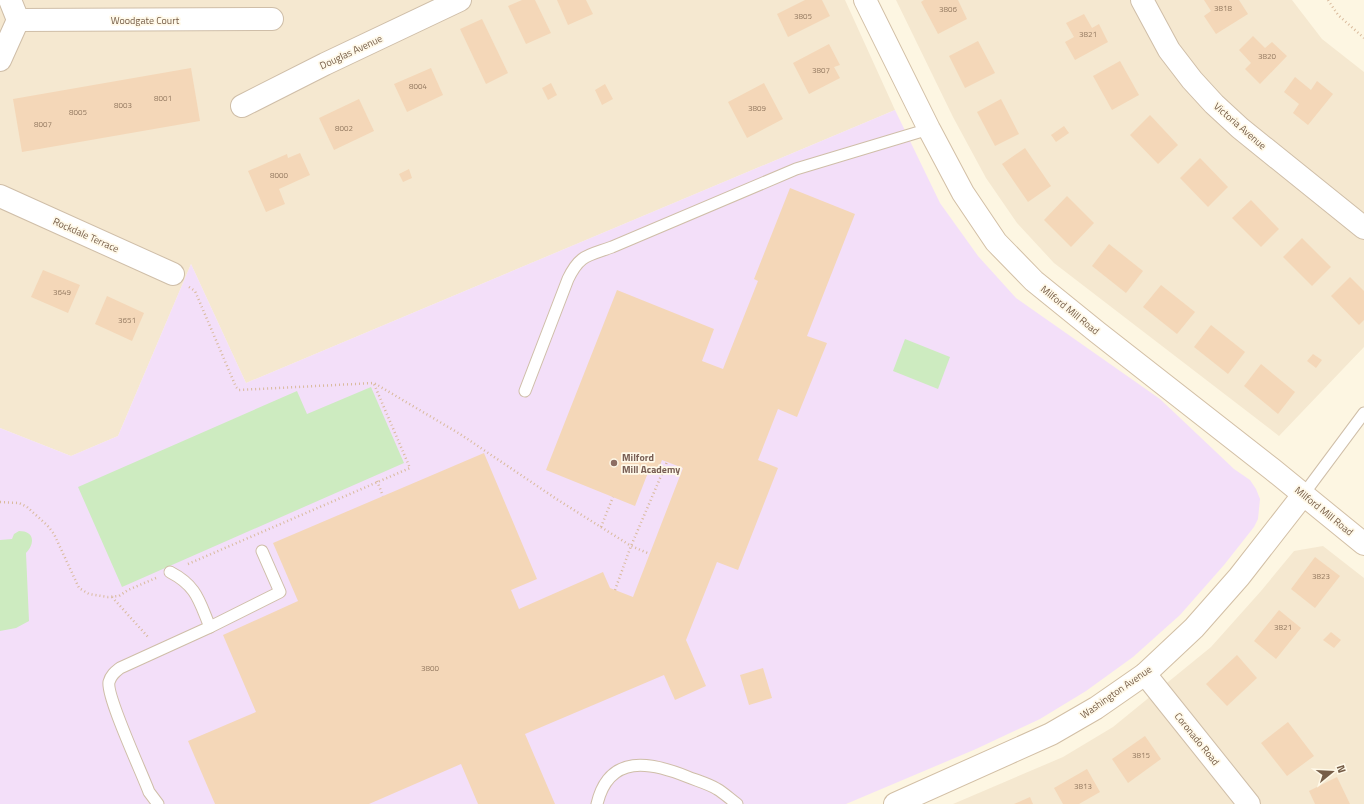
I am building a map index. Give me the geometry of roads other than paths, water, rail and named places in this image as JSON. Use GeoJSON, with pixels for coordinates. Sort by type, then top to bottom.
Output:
{"type":"FeatureCollection","features":[{"type":"Feature","properties":{"kind":"main road"},"geometry":{"type":"LineString","coordinates":[[0,60],[18,20],[10,0]]}},
{"type":"Feature","properties":{"kind":"main road","name":"Douglas Avenue"},"geometry":{"type":"LineString","coordinates":[[242,106],[325,64],[460,0]]}},
{"type":"Feature","properties":{"kind":"main road","name":"Milford Mill Road"},"geometry":{"type":"LineString","coordinates":[[865,0],[929,129],[963,193],[996,242],[1034,281],[1272,469],[1364,544]]}},
{"type":"Feature","properties":{"kind":"main road","name":"Victoria Avenue"},"geometry":{"type":"LineString","coordinates":[[1142,0],[1169,50],[1192,80],[1214,104],[1240,128],[1364,228]]}},
{"type":"Feature","properties":{"kind":"main road","name":"Woodgate Court"},"geometry":{"type":"LineString","coordinates":[[18,20],[272,19]]}},
{"type":"Feature","properties":{"kind":"main road","name":"Rockdale Terrace"},"geometry":{"type":"LineString","coordinates":[[0,196],[173,274]]}},
{"type":"Feature","properties":{"kind":"main road","name":"Washington Avenue"},"geometry":{"type":"LineString","coordinates":[[895,804],[1050,734],[1096,708],[1145,674],[1194,628],[1239,577],[1303,495]]}},
{"type":"Feature","properties":{"kind":"main road","name":"Coronado Road"},"geometry":{"type":"LineString","coordinates":[[1145,674],[1249,804]]}},
{"type":"Feature","properties":{"kind":"lane"},"geometry":{"type":"LineString","coordinates":[[525,391],[568,279],[574,267],[582,258],[612,247],[796,169],[929,129]]}},
{"type":"Feature","properties":{"kind":"lane"},"geometry":{"type":"LineString","coordinates":[[1303,495],[1364,413]]}},
{"type":"Feature","properties":{"kind":"lane"},"geometry":{"type":"LineString","coordinates":[[158,804],[149,792],[112,701],[109,683],[113,673],[120,668],[210,627],[280,592],[262,552]]}},
{"type":"Feature","properties":{"kind":"lane"},"geometry":{"type":"LineString","coordinates":[[170,572],[183,578],[191,586],[198,597],[210,627]]}},
{"type":"Feature","properties":{"kind":"lane"},"geometry":{"type":"LineString","coordinates":[[597,804],[600,791],[611,776],[626,767],[644,765],[670,770],[717,788],[736,804]]}},
{"type":"Feature","properties":{"kind":"place","name":"Milford Mill Academy"},"geometry":{"type":"Point","coordinates":[614,463]}}]}
